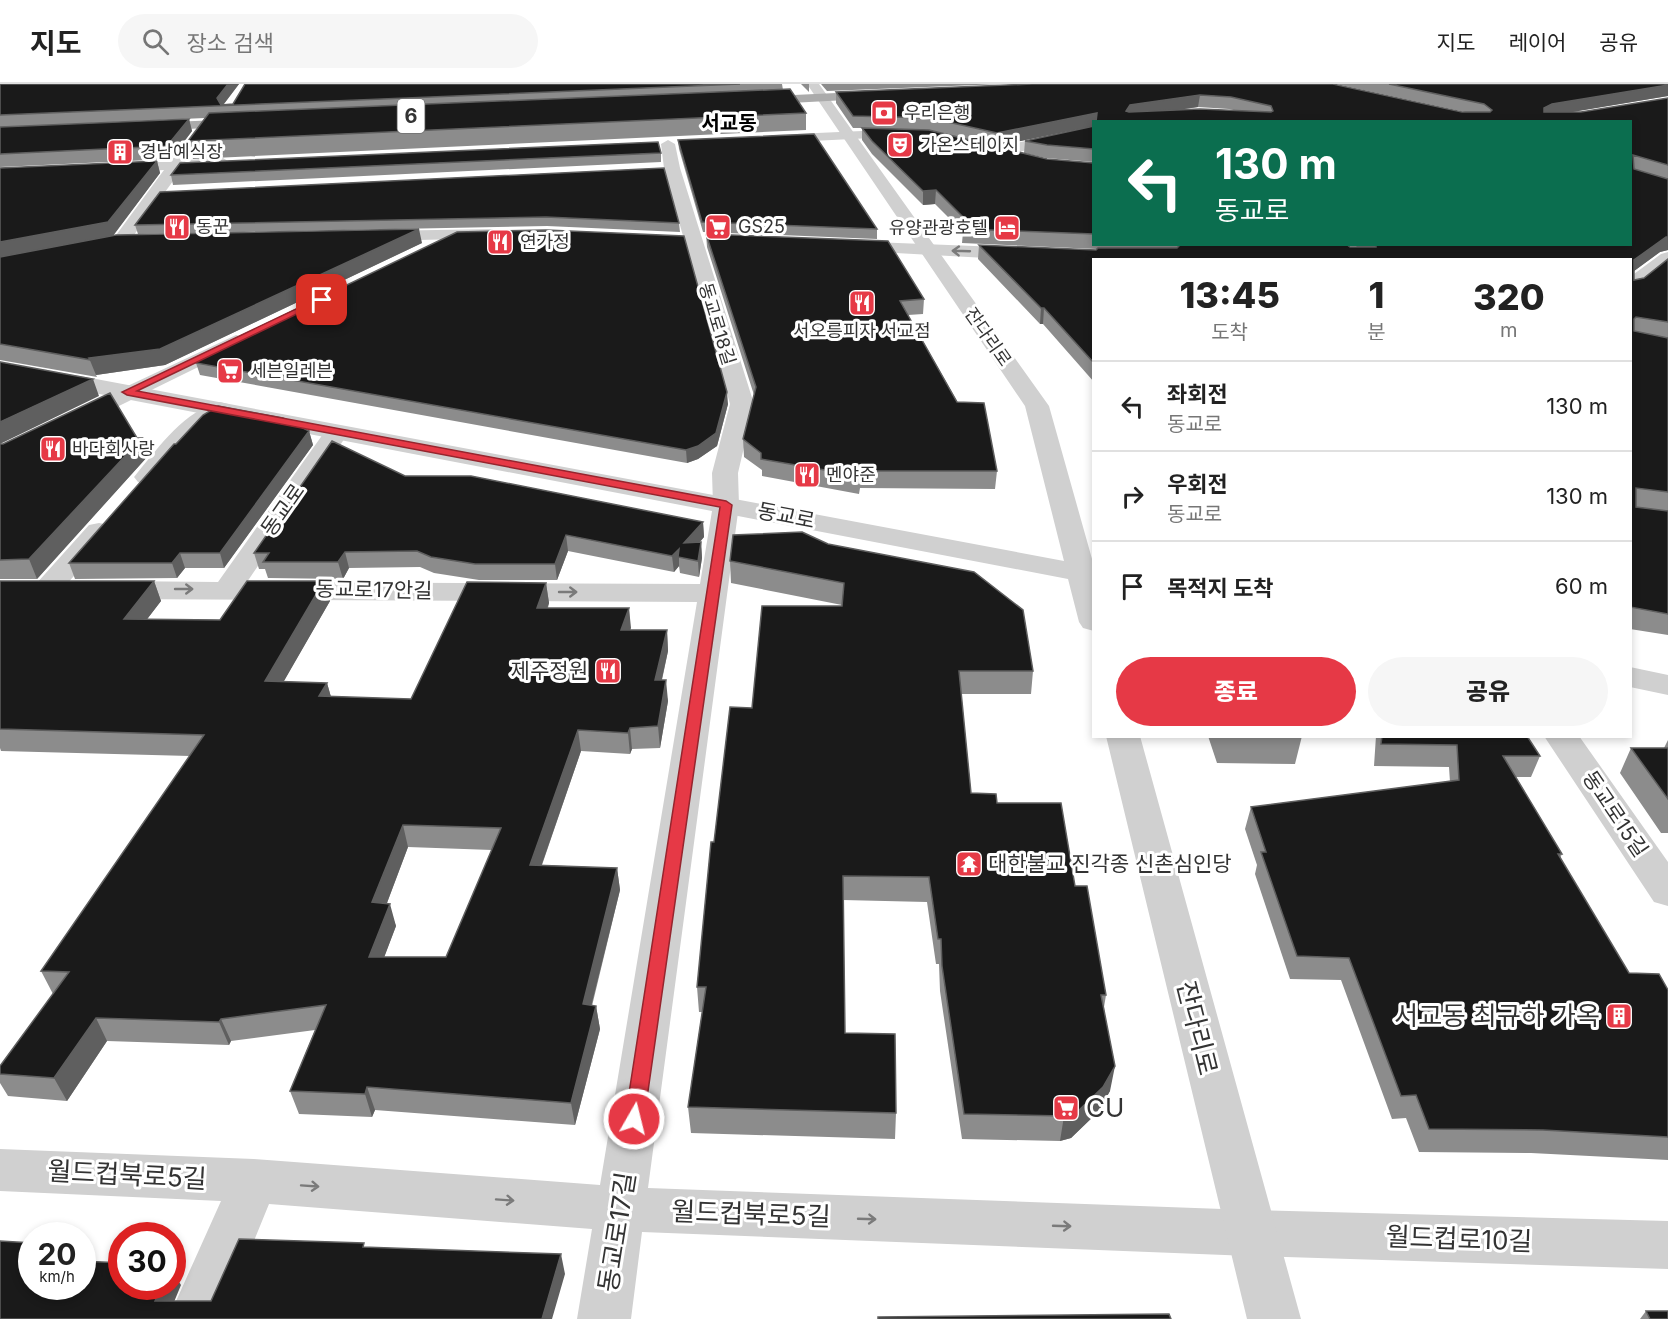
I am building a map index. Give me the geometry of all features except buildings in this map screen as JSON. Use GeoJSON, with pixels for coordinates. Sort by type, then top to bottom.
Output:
{"type":"FeatureCollection","features":[{"type":"Feature","properties":{"kind":"main road"},"geometry":{"type":"LineString","coordinates":[[734,101],[852,84]]}},
{"type":"Feature","properties":{"kind":"main road"},"geometry":{"type":"LineString","coordinates":[[743,89],[817,89],[894,95]]}},
{"type":"Feature","properties":{"kind":"main road"},"geometry":{"type":"LineString","coordinates":[[141,115],[253,110]]}},
{"type":"Feature","properties":{"kind":"main road"},"geometry":{"type":"LineString","coordinates":[[131,128],[261,123]]}},
{"type":"Feature","properties":{"kind":"street","name":"잔다리로"},"geometry":{"type":"LineString","coordinates":[[817,89],[1037,406],[1087,574],[1092,608]]}},
{"type":"Feature","properties":{"kind":"street"},"geometry":{"type":"LineString","coordinates":[[120,242],[207,125]]}},
{"type":"Feature","properties":{"kind":"street"},"geometry":{"type":"LineString","coordinates":[[996,152],[1092,131]]}},
{"type":"Feature","properties":{"kind":"street"},"geometry":{"type":"LineString","coordinates":[[763,139],[849,135],[921,135]]}},
{"type":"Feature","properties":{"kind":"street","name":"동교로18길"},"geometry":{"type":"LineString","coordinates":[[668,144],[666,168],[703,239],[742,404],[725,473],[726,505]]}},
{"type":"Feature","properties":{"kind":"street"},"geometry":{"type":"LineString","coordinates":[[978,147],[1028,161]]}},
{"type":"Feature","properties":{"kind":"street"},"geometry":{"type":"LineString","coordinates":[[96,169],[234,163]]}},
{"type":"Feature","properties":{"kind":"street"},"geometry":{"type":"LineString","coordinates":[[156,194],[179,192]]}},
{"type":"Feature","properties":{"kind":"street"},"geometry":{"type":"LineString","coordinates":[[360,237],[514,234]]}},
{"type":"Feature","properties":{"kind":"street"},"geometry":{"type":"LineString","coordinates":[[418,255],[460,235]]}},
{"type":"Feature","properties":{"kind":"street"},"geometry":{"type":"LineString","coordinates":[[670,238],[703,239]]}},
{"type":"Feature","properties":{"kind":"street"},"geometry":{"type":"LineString","coordinates":[[98,246],[142,241]]}},
{"type":"Feature","properties":{"kind":"street"},"geometry":{"type":"LineString","coordinates":[[827,245],[1044,254]]}},
{"type":"Feature","properties":{"kind":"street"},"geometry":{"type":"LineString","coordinates":[[1632,285],[1668,258]]}},
{"type":"Feature","properties":{"kind":"street"},"geometry":{"type":"LineString","coordinates":[[0,455],[256,332]]}},
{"type":"Feature","properties":{"kind":"street","name":"동교로"},"geometry":{"type":"LineString","coordinates":[[0,368],[1087,574]]}},
{"type":"Feature","properties":{"kind":"street","name":"동교로17안길"},"geometry":{"type":"LineString","coordinates":[[220,409],[191,426],[123,504],[35,590],[228,589],[711,593]]}},
{"type":"Feature","properties":{"kind":"street","name":"동교로"},"geometry":{"type":"LineString","coordinates":[[228,589],[337,432]]}},
{"type":"Feature","properties":{"kind":"street","name":"동교로17길"},"geometry":{"type":"LineString","coordinates":[[604,1319],[726,505]]}},
{"type":"Feature","properties":{"kind":"street"},"geometry":{"type":"LineString","coordinates":[[1632,677],[1668,685]]}},
{"type":"Feature","properties":{"kind":"street","name":"잔다리로"},"geometry":{"type":"LineString","coordinates":[[1124,738],[1274,1319]]}},
{"type":"Feature","properties":{"kind":"street","name":"동교로15길"},"geometry":{"type":"LineString","coordinates":[[1562,738],[1668,892]]}},
{"type":"Feature","properties":{"kind":"street","name":"월드컵북로5길"},"geometry":{"type":"LineString","coordinates":[[0,1170],[254,1181],[621,1209],[1250,1233]]}},
{"type":"Feature","properties":{"kind":"street"},"geometry":{"type":"LineString","coordinates":[[195,1319],[254,1181]]}},
{"type":"Feature","properties":{"kind":"street","name":"월드컵로10길"},"geometry":{"type":"LineString","coordinates":[[1250,1233],[1668,1245]]}},
{"type":"Feature","properties":{"kind":"place","name":"우리은행"},"geometry":{"type":"Point","coordinates":[884,113]}},
{"type":"Feature","properties":{"kind":"place","name":"가온스테이지"},"geometry":{"type":"Point","coordinates":[900,145]}},
{"type":"Feature","properties":{"kind":"place","name":"경남예식장"},"geometry":{"type":"Point","coordinates":[120,152]}},
{"type":"Feature","properties":{"kind":"place","name":"동꾼"},"geometry":{"type":"Point","coordinates":[177,227]}},
{"type":"Feature","properties":{"kind":"place","name":"GS25"},"geometry":{"type":"Point","coordinates":[718,227]}},
{"type":"Feature","properties":{"kind":"place","name":"유양관광호텔"},"geometry":{"type":"Point","coordinates":[1007,228]}},
{"type":"Feature","properties":{"kind":"place","name":"연가정"},"geometry":{"type":"Point","coordinates":[500,242]}},
{"type":"Feature","properties":{"kind":"place","name":"서오릉피자 서교점"},"geometry":{"type":"Point","coordinates":[862,303]}},
{"type":"Feature","properties":{"kind":"place","name":"세븐일레븐"},"geometry":{"type":"Point","coordinates":[230,371]}},
{"type":"Feature","properties":{"kind":"place","name":"바다회사랑"},"geometry":{"type":"Point","coordinates":[53,449]}},
{"type":"Feature","properties":{"kind":"place","name":"멘야준"},"geometry":{"type":"Point","coordinates":[807,475]}},
{"type":"Feature","properties":{"kind":"place","name":"제주정원"},"geometry":{"type":"Point","coordinates":[608,671]}},
{"type":"Feature","properties":{"kind":"place","name":"대한불교 진각종 신촌심인당"},"geometry":{"type":"Point","coordinates":[969,864]}},
{"type":"Feature","properties":{"kind":"place","name":"서교동 최규하 가옥"},"geometry":{"type":"Point","coordinates":[1619,1016]}},
{"type":"Feature","properties":{"kind":"place","name":"CU"},"geometry":{"type":"Point","coordinates":[1066,1108]}},
{"type":"Feature","properties":{"kind":"district","name":"서교동"},"geometry":{"type":"Point","coordinates":[729,123]}},
{"type":"Feature","properties":{"kind":"route"},"geometry":{"type":"LineString","coordinates":[[322,300],[127,392],[726,505],[634,1119]]}}]}
